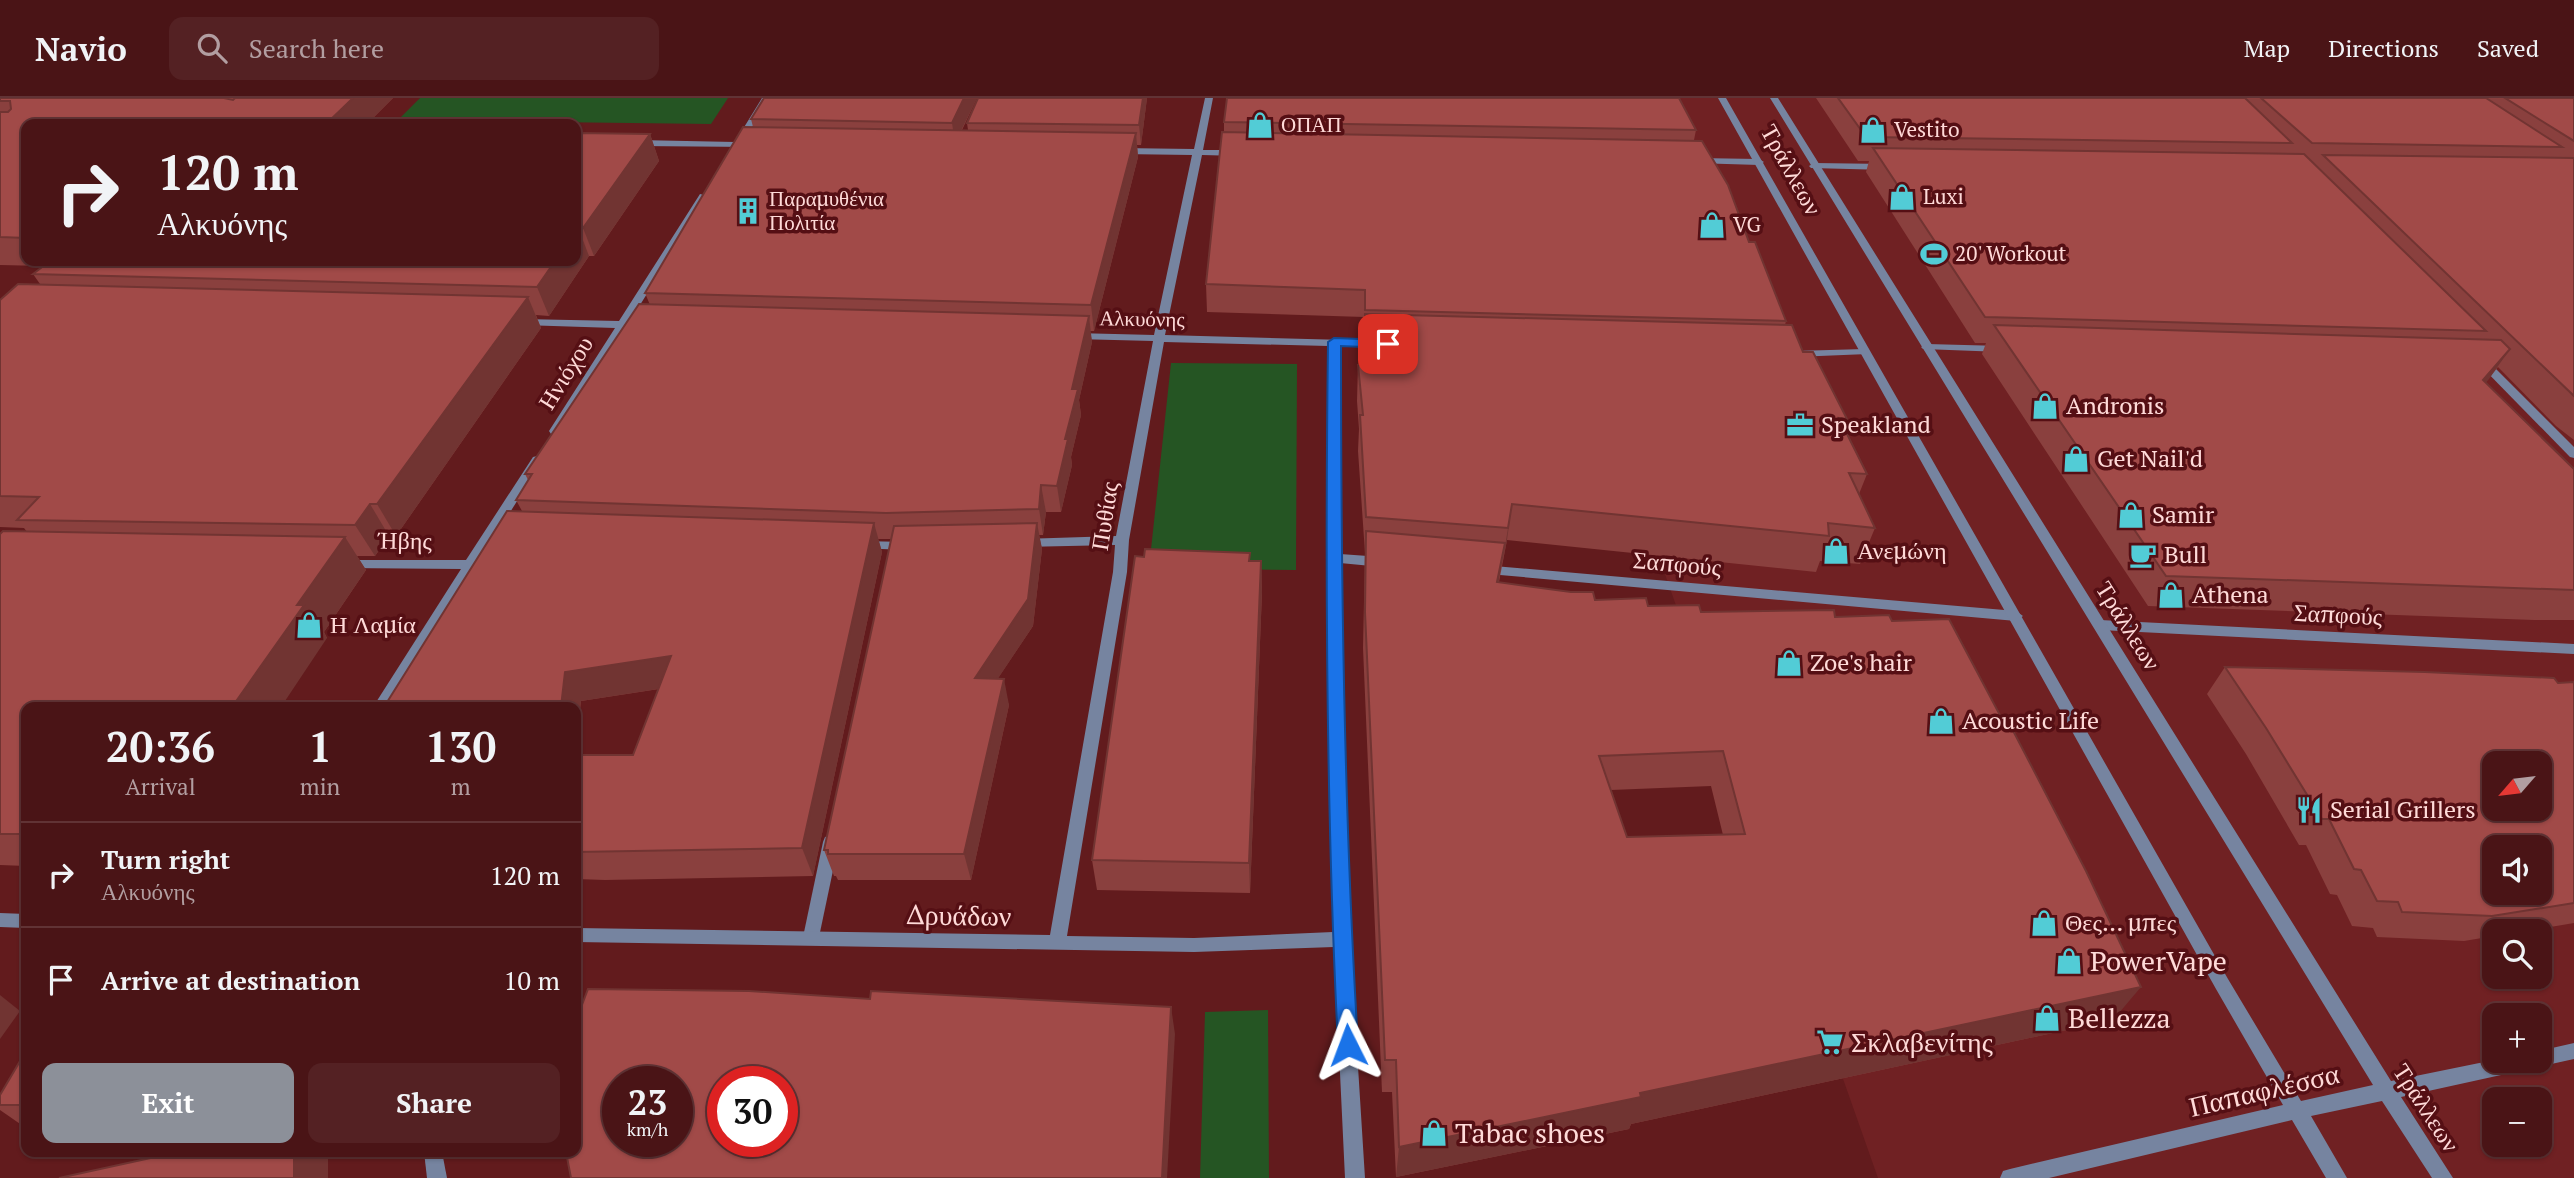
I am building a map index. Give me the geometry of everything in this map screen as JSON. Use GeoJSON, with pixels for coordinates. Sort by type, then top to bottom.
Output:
{"type":"FeatureCollection","features":[{"type":"Feature","properties":{"kind":"street"},"geometry":{"type":"LineString","coordinates":[[729,157],[766,98]]}},
{"type":"Feature","properties":{"kind":"street","name":"Πυθίας"},"geometry":{"type":"LineString","coordinates":[[1057,944],[1120,572],[1122,540],[1159,338],[1209,98]]}},
{"type":"Feature","properties":{"kind":"street","name":"Τράλλεων"},"geometry":{"type":"LineString","coordinates":[[1722,98],[2222,984],[2337,1178]]}},
{"type":"Feature","properties":{"kind":"street","name":"Τράλλεων"},"geometry":{"type":"LineString","coordinates":[[1774,98],[2386,1092],[2443,1178]]}},
{"type":"Feature","properties":{"kind":"street"},"geometry":{"type":"LineString","coordinates":[[629,143],[762,146]]}},
{"type":"Feature","properties":{"kind":"street"},"geometry":{"type":"LineString","coordinates":[[1106,151],[1253,153]]}},
{"type":"Feature","properties":{"kind":"street"},"geometry":{"type":"LineString","coordinates":[[1679,160],[1759,162]]}},
{"type":"Feature","properties":{"kind":"street"},"geometry":{"type":"LineString","coordinates":[[1814,166],[1893,167]]}},
{"type":"Feature","properties":{"kind":"street","name":"Ηνιόχου"},"geometry":{"type":"LineString","coordinates":[[549,440],[714,180]]}},
{"type":"Feature","properties":{"kind":"street"},"geometry":{"type":"LineString","coordinates":[[511,321],[648,325]]}},
{"type":"Feature","properties":{"kind":"street","name":"Αλκυόνης"},"geometry":{"type":"LineString","coordinates":[[1063,336],[1390,344]]}},
{"type":"Feature","properties":{"kind":"street"},"geometry":{"type":"LineString","coordinates":[[1334,342],[1334,558],[1342,939],[1355,1178]]}},
{"type":"Feature","properties":{"kind":"street"},"geometry":{"type":"LineString","coordinates":[[1927,347],[2011,350]]}},
{"type":"Feature","properties":{"kind":"street"},"geometry":{"type":"LineString","coordinates":[[1777,354],[1864,352]]}},
{"type":"Feature","properties":{"kind":"street"},"geometry":{"type":"LineString","coordinates":[[2473,359],[2485,364],[2574,454]]}},
{"type":"Feature","properties":{"kind":"street"},"geometry":{"type":"LineString","coordinates":[[383,702],[472,565],[499,532],[542,451]]}},
{"type":"Feature","properties":{"kind":"street"},"geometry":{"type":"LineString","coordinates":[[1001,543],[1122,540]]}},
{"type":"Feature","properties":{"kind":"street"},"geometry":{"type":"LineString","coordinates":[[852,544],[892,553],[920,545]]}},
{"type":"Feature","properties":{"kind":"street"},"geometry":{"type":"LineString","coordinates":[[1334,558],[1403,564]]}},
{"type":"Feature","properties":{"kind":"street","name":"Ήβης"},"geometry":{"type":"LineString","coordinates":[[334,563],[472,565]]}},
{"type":"Feature","properties":{"kind":"street","name":"Σαπφούς"},"geometry":{"type":"LineString","coordinates":[[1472,569],[2016,616]]}},
{"type":"Feature","properties":{"kind":"street","name":"Σαπφούς"},"geometry":{"type":"LineString","coordinates":[[2100,625],[2574,649]]}},
{"type":"Feature","properties":{"kind":"street"},"geometry":{"type":"LineString","coordinates":[[811,937],[834,830]]}},
{"type":"Feature","properties":{"kind":"street"},"geometry":{"type":"LineString","coordinates":[[0,920],[21,921]]}},
{"type":"Feature","properties":{"kind":"street","name":"Δρυάδων"},"geometry":{"type":"LineString","coordinates":[[581,935],[1194,945],[1342,939]]}},
{"type":"Feature","properties":{"kind":"street"},"geometry":{"type":"LineString","coordinates":[[2552,1056],[2574,1051]]}},
{"type":"Feature","properties":{"kind":"street","name":"Παπαφλέσσα"},"geometry":{"type":"LineString","coordinates":[[2010,1178],[2298,1110],[2482,1071]]}},
{"type":"Feature","properties":{"kind":"street"},"geometry":{"type":"LineString","coordinates":[[434,1157],[437,1178]]}},
{"type":"Feature","properties":{"kind":"shaded area"},"geometry":{"type":"Polygon","coordinates":[[[1497,98],[2278,98],[2574,396],[2574,1178],[1878,1178],[1497,98]]]}},
{"type":"Feature","properties":{"kind":"green space"},"geometry":{"type":"Polygon","coordinates":[[[420,98],[728,98],[711,124],[581,122],[581,119],[399,119],[420,98]]]}},
{"type":"Feature","properties":{"kind":"green space"},"geometry":{"type":"Polygon","coordinates":[[[1171,363],[1297,364],[1296,570],[1149,568],[1171,363]]]}},
{"type":"Feature","properties":{"kind":"green space"},"geometry":{"type":"Polygon","coordinates":[[[1268,1010],[1269,1178],[1200,1178],[1205,1012],[1268,1010]]]}},
{"type":"Feature","properties":{"kind":"building"},"geometry":{"type":"Polygon","coordinates":[[[0,98],[353,98],[331,119],[21,119],[21,238],[0,237],[0,112],[8,112],[11,109],[10,101],[0,101],[0,98]]]}},
{"type":"Feature","properties":{"kind":"building"},"geometry":{"type":"Polygon","coordinates":[[[764,98],[964,98],[952,123],[751,119],[764,98]]]}},
{"type":"Feature","properties":{"kind":"building"},"geometry":{"type":"Polygon","coordinates":[[[978,98],[1143,98],[1139,125],[967,123],[978,98]]]}},
{"type":"Feature","properties":{"kind":"building"},"geometry":{"type":"Polygon","coordinates":[[[1227,98],[1679,98],[1696,130],[1224,122],[1227,98]]]}},
{"type":"Feature","properties":{"kind":"building"},"geometry":{"type":"Polygon","coordinates":[[[1838,98],[2245,98],[2292,143],[1866,137],[1838,98]]]}},
{"type":"Feature","properties":{"kind":"building"},"geometry":{"type":"Polygon","coordinates":[[[2261,98],[2486,98],[2562,147],[2312,143],[2261,98]]]}},
{"type":"Feature","properties":{"kind":"building"},"geometry":{"type":"Polygon","coordinates":[[[2505,98],[2574,98],[2574,141],[2505,98]]]}},
{"type":"Feature","properties":{"kind":"building"},"geometry":{"type":"Polygon","coordinates":[[[743,127],[1136,133],[1091,305],[645,293],[743,127]]]}},
{"type":"Feature","properties":{"kind":"building"},"geometry":{"type":"Polygon","coordinates":[[[1222,132],[1702,141],[1728,185],[1749,242],[1755,242],[1786,321],[1365,310],[1365,290],[1206,284],[1222,132]]]}},
{"type":"Feature","properties":{"kind":"building"},"geometry":{"type":"Polygon","coordinates":[[[581,133],[650,134],[583,228],[581,133]]]}},
{"type":"Feature","properties":{"kind":"building"},"geometry":{"type":"Polygon","coordinates":[[[1873,148],[2304,154],[2486,331],[1985,317],[1873,148]]]}},
{"type":"Feature","properties":{"kind":"building"},"geometry":{"type":"Polygon","coordinates":[[[2323,155],[2574,158],[2574,396],[2323,155]]]}},
{"type":"Feature","properties":{"kind":"building"},"geometry":{"type":"Polygon","coordinates":[[[43,266],[552,266],[537,287],[33,274],[43,266]]]}},
{"type":"Feature","properties":{"kind":"building"},"geometry":{"type":"Polygon","coordinates":[[[18,284],[528,297],[377,504],[370,504],[355,525],[17,520],[39,497],[0,496],[0,300],[18,284]]]}},
{"type":"Feature","properties":{"kind":"building"},"geometry":{"type":"Polygon","coordinates":[[[639,304],[1089,316],[1072,389],[1078,389],[1065,439],[1068,439],[1057,486],[1041,485],[1039,509],[886,513],[516,500],[532,474],[525,474],[639,304]]]}},
{"type":"Feature","properties":{"kind":"building"},"geometry":{"type":"Polygon","coordinates":[[[1365,314],[1792,325],[1803,352],[1813,352],[1847,419],[1839,418],[1867,474],[1849,473],[1875,528],[1828,523],[1829,536],[1512,504],[1508,528],[1366,517],[1360,415],[1363,415],[1358,365],[1365,365],[1365,314]]]}},
{"type":"Feature","properties":{"kind":"building"},"geometry":{"type":"Polygon","coordinates":[[[1994,325],[2501,340],[2510,349],[2483,380],[2574,469],[2574,590],[2166,576],[1994,325]]]}},
{"type":"Feature","properties":{"kind":"building"},"geometry":{"type":"Polygon","coordinates":[[[507,511],[874,523],[802,848],[581,852],[581,755],[633,755],[671,656],[565,672],[562,702],[387,702],[507,511]]]}},
{"type":"Feature","properties":{"kind":"building"},"geometry":{"type":"Polygon","coordinates":[[[1037,523],[1028,599],[975,678],[1004,679],[964,854],[828,854],[828,850],[824,850],[894,526],[1037,523]]]}},
{"type":"Feature","properties":{"kind":"building"},"geometry":{"type":"Polygon","coordinates":[[[3,531],[345,537],[297,605],[304,605],[236,702],[21,702],[21,834],[0,834],[0,534],[3,531]]]}},
{"type":"Feature","properties":{"kind":"building"},"geometry":{"type":"Polygon","coordinates":[[[1366,531],[1505,543],[1497,582],[1571,592],[1593,592],[1595,600],[1646,598],[1648,606],[1699,605],[1701,612],[1834,610],[1835,617],[1889,615],[1892,621],[1949,619],[2002,719],[2007,719],[2086,871],[2141,987],[1640,1093],[1641,1097],[1399,1147],[1396,1060],[1385,1060],[1365,612],[1366,531]],[[1723,751],[1599,756],[1627,837],[1745,834],[1723,751]]]}},
{"type":"Feature","properties":{"kind":"building"},"geometry":{"type":"Polygon","coordinates":[[[1145,549],[1250,553],[1249,561],[1261,561],[1249,863],[1092,860],[1135,556],[1144,557],[1145,549]]]}},
{"type":"Feature","properties":{"kind":"building"},"geometry":{"type":"Polygon","coordinates":[[[2225,667],[2425,672],[2554,678],[2558,683],[2574,682],[2574,903],[2492,916],[2402,912],[2398,902],[2377,901],[2361,870],[2354,869],[2329,819],[2322,819],[2225,667]]]}},
{"type":"Feature","properties":{"kind":"building"},"geometry":{"type":"Polygon","coordinates":[[[588,989],[749,991],[870,999],[871,991],[1171,1007],[1162,1178],[571,1178],[567,1157],[581,1157],[581,1007],[588,989]]]}},
{"type":"Feature","properties":{"kind":"building"},"geometry":{"type":"Polygon","coordinates":[[[21,1059],[21,1105],[0,1105],[0,1095],[21,1059]]]}},
{"type":"Feature","properties":{"kind":"building"},"geometry":{"type":"Polygon","coordinates":[[[155,1157],[294,1157],[294,1178],[59,1178],[155,1157]]]}},
{"type":"Feature","properties":{"kind":"place","name":"ΟΠΑΠ"},"geometry":{"type":"Point","coordinates":[1260,125]}},
{"type":"Feature","properties":{"kind":"place","name":"Vestito"},"geometry":{"type":"Point","coordinates":[1873,130]}},
{"type":"Feature","properties":{"kind":"place","name":"Luxi"},"geometry":{"type":"Point","coordinates":[1902,197]}},
{"type":"Feature","properties":{"kind":"place","name":"Παραμυθένια Πολιτία"},"geometry":{"type":"Point","coordinates":[748,211]}},
{"type":"Feature","properties":{"kind":"place","name":"VG"},"geometry":{"type":"Point","coordinates":[1712,225]}},
{"type":"Feature","properties":{"kind":"place","name":"20' Workout"},"geometry":{"type":"Point","coordinates":[1934,254]}},
{"type":"Feature","properties":{"kind":"place","name":"Andronis"},"geometry":{"type":"Point","coordinates":[2045,406]}},
{"type":"Feature","properties":{"kind":"place","name":"Speakland"},"geometry":{"type":"Point","coordinates":[1800,425]}},
{"type":"Feature","properties":{"kind":"place","name":"Get Nail'd"},"geometry":{"type":"Point","coordinates":[2076,459]}},
{"type":"Feature","properties":{"kind":"place","name":"Samir"},"geometry":{"type":"Point","coordinates":[2131,515]}},
{"type":"Feature","properties":{"kind":"place","name":"Ανεμώνη"},"geometry":{"type":"Point","coordinates":[1836,551]}},
{"type":"Feature","properties":{"kind":"place","name":"Bull"},"geometry":{"type":"Point","coordinates":[2143,555]}},
{"type":"Feature","properties":{"kind":"place","name":"Athena"},"geometry":{"type":"Point","coordinates":[2171,595]}},
{"type":"Feature","properties":{"kind":"place","name":"Η Λαμία"},"geometry":{"type":"Point","coordinates":[309,625]}},
{"type":"Feature","properties":{"kind":"place","name":"Zoe's hair"},"geometry":{"type":"Point","coordinates":[1789,663]}},
{"type":"Feature","properties":{"kind":"place","name":"Acoustic Life"},"geometry":{"type":"Point","coordinates":[1941,721]}},
{"type":"Feature","properties":{"kind":"place","name":"Serial Grillers"},"geometry":{"type":"Point","coordinates":[2309,810]}},
{"type":"Feature","properties":{"kind":"place","name":"Θες... μπες"},"geometry":{"type":"Point","coordinates":[2044,923]}},
{"type":"Feature","properties":{"kind":"place","name":"PowerVape"},"geometry":{"type":"Point","coordinates":[2069,961]}},
{"type":"Feature","properties":{"kind":"place","name":"Bellezza"},"geometry":{"type":"Point","coordinates":[2047,1018]}},
{"type":"Feature","properties":{"kind":"place","name":"Σκλαβενίτης"},"geometry":{"type":"Point","coordinates":[1830,1042]}},
{"type":"Feature","properties":{"kind":"place","name":"Tabac shoes"},"geometry":{"type":"Point","coordinates":[1434,1133]}},
{"type":"Feature","properties":{"kind":"route"},"geometry":{"type":"LineString","coordinates":[[1348,1045],[1342,939],[1333,578],[1334,342],[1388,344]]}}]}
